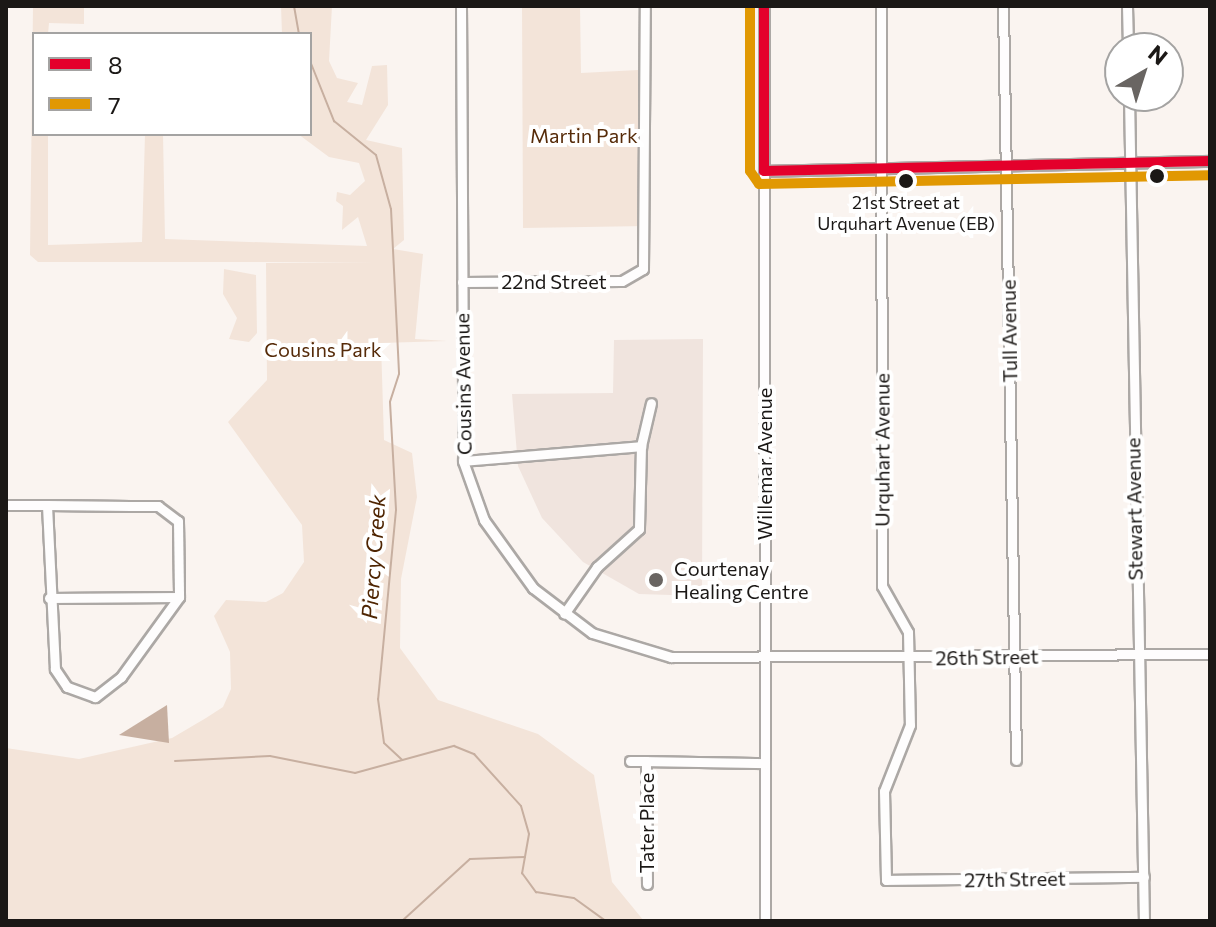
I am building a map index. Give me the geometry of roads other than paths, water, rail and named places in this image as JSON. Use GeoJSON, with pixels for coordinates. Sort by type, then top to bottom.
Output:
{"type":"FeatureCollection","features":[{"type":"Feature","properties":{"kind":"street","name":"Cousins Avenue"},"geometry":{"type":"LineString","coordinates":[[461,6],[463,461],[501,548],[564,614],[652,654],[764,660]]}},
{"type":"Feature","properties":{"kind":"street","name":"22nd Street"},"geometry":{"type":"LineString","coordinates":[[462,282],[622,281],[643,269],[645,6]]}},
{"type":"Feature","properties":{"kind":"street","name":"Willemar Avenue"},"geometry":{"type":"LineString","coordinates":[[764,6],[765,921]]}},
{"type":"Feature","properties":{"kind":"street","name":"Urquhart Avenue"},"geometry":{"type":"LineString","coordinates":[[881,6],[882,586],[904,617],[909,659],[910,725],[884,791],[886,880]]}},
{"type":"Feature","properties":{"kind":"street","name":"Tull Avenue"},"geometry":{"type":"LineString","coordinates":[[1003,6],[1016,760]]}},
{"type":"Feature","properties":{"kind":"street"},"geometry":{"type":"LineString","coordinates":[[1127,6],[1128,32]]}},
{"type":"Feature","properties":{"kind":"street","name":"Stewart Avenue"},"geometry":{"type":"LineString","coordinates":[[1129,112],[1144,921]]}},
{"type":"Feature","properties":{"kind":"street"},"geometry":{"type":"LineString","coordinates":[[764,171],[1210,161]]}},
{"type":"Feature","properties":{"kind":"street"},"geometry":{"type":"LineString","coordinates":[[564,614],[597,567],[639,529],[641,446],[651,403]]}},
{"type":"Feature","properties":{"kind":"street"},"geometry":{"type":"LineString","coordinates":[[463,461],[641,446]]}},
{"type":"Feature","properties":{"kind":"street"},"geometry":{"type":"LineString","coordinates":[[6,505],[47,505],[172,511],[178,521],[179,597],[116,684],[95,697],[67,687],[55,669],[49,598],[47,505]]}},
{"type":"Feature","properties":{"kind":"street"},"geometry":{"type":"LineString","coordinates":[[49,598],[179,597]]}},
{"type":"Feature","properties":{"kind":"street","name":"26th Street"},"geometry":{"type":"LineString","coordinates":[[764,660],[1210,654]]}},
{"type":"Feature","properties":{"kind":"street","name":"Tater Place"},"geometry":{"type":"LineString","coordinates":[[630,761],[765,763]]}},
{"type":"Feature","properties":{"kind":"street","name":"Tater Place"},"geometry":{"type":"LineString","coordinates":[[646,761],[647,884]]}},
{"type":"Feature","properties":{"kind":"street","name":"27th Street"},"geometry":{"type":"LineString","coordinates":[[886,880],[1144,877]]}},
{"type":"Feature","properties":{"kind":"waterway","name":"Piercy Creek"},"geometry":{"type":"LineString","coordinates":[[294,6],[299,32]]}},
{"type":"Feature","properties":{"kind":"waterway","name":"Piercy Creek"},"geometry":{"type":"LineString","coordinates":[[312,66],[334,121],[376,155],[391,209],[399,374],[390,402],[396,510],[378,699],[384,743],[402,760]]}},
{"type":"Feature","properties":{"kind":"waterway","name":"Piercy Creek"},"geometry":{"type":"LineString","coordinates":[[175,761],[270,756],[355,773],[454,746],[474,754],[521,806],[529,834],[522,873],[536,892],[574,898],[606,921]]}},
{"type":"Feature","properties":{"kind":"waterway"},"geometry":{"type":"LineString","coordinates":[[402,921],[470,859],[525,857]]}},
{"type":"Feature","properties":{"kind":"place","name":"21st Street at Urquhart Avenue (EB)"},"geometry":{"type":"Point","coordinates":[906,181]}},
{"type":"Feature","properties":{"kind":"place","name":"Courtenay Healing Centre"},"geometry":{"type":"Point","coordinates":[656,580]}},
{"type":"Feature","properties":{"kind":"park label","name":"Martin Park"},"geometry":{"type":"Point","coordinates":[584,135]}},
{"type":"Feature","properties":{"kind":"park label","name":"Cousins Park"},"geometry":{"type":"Point","coordinates":[323,349]}}]}
